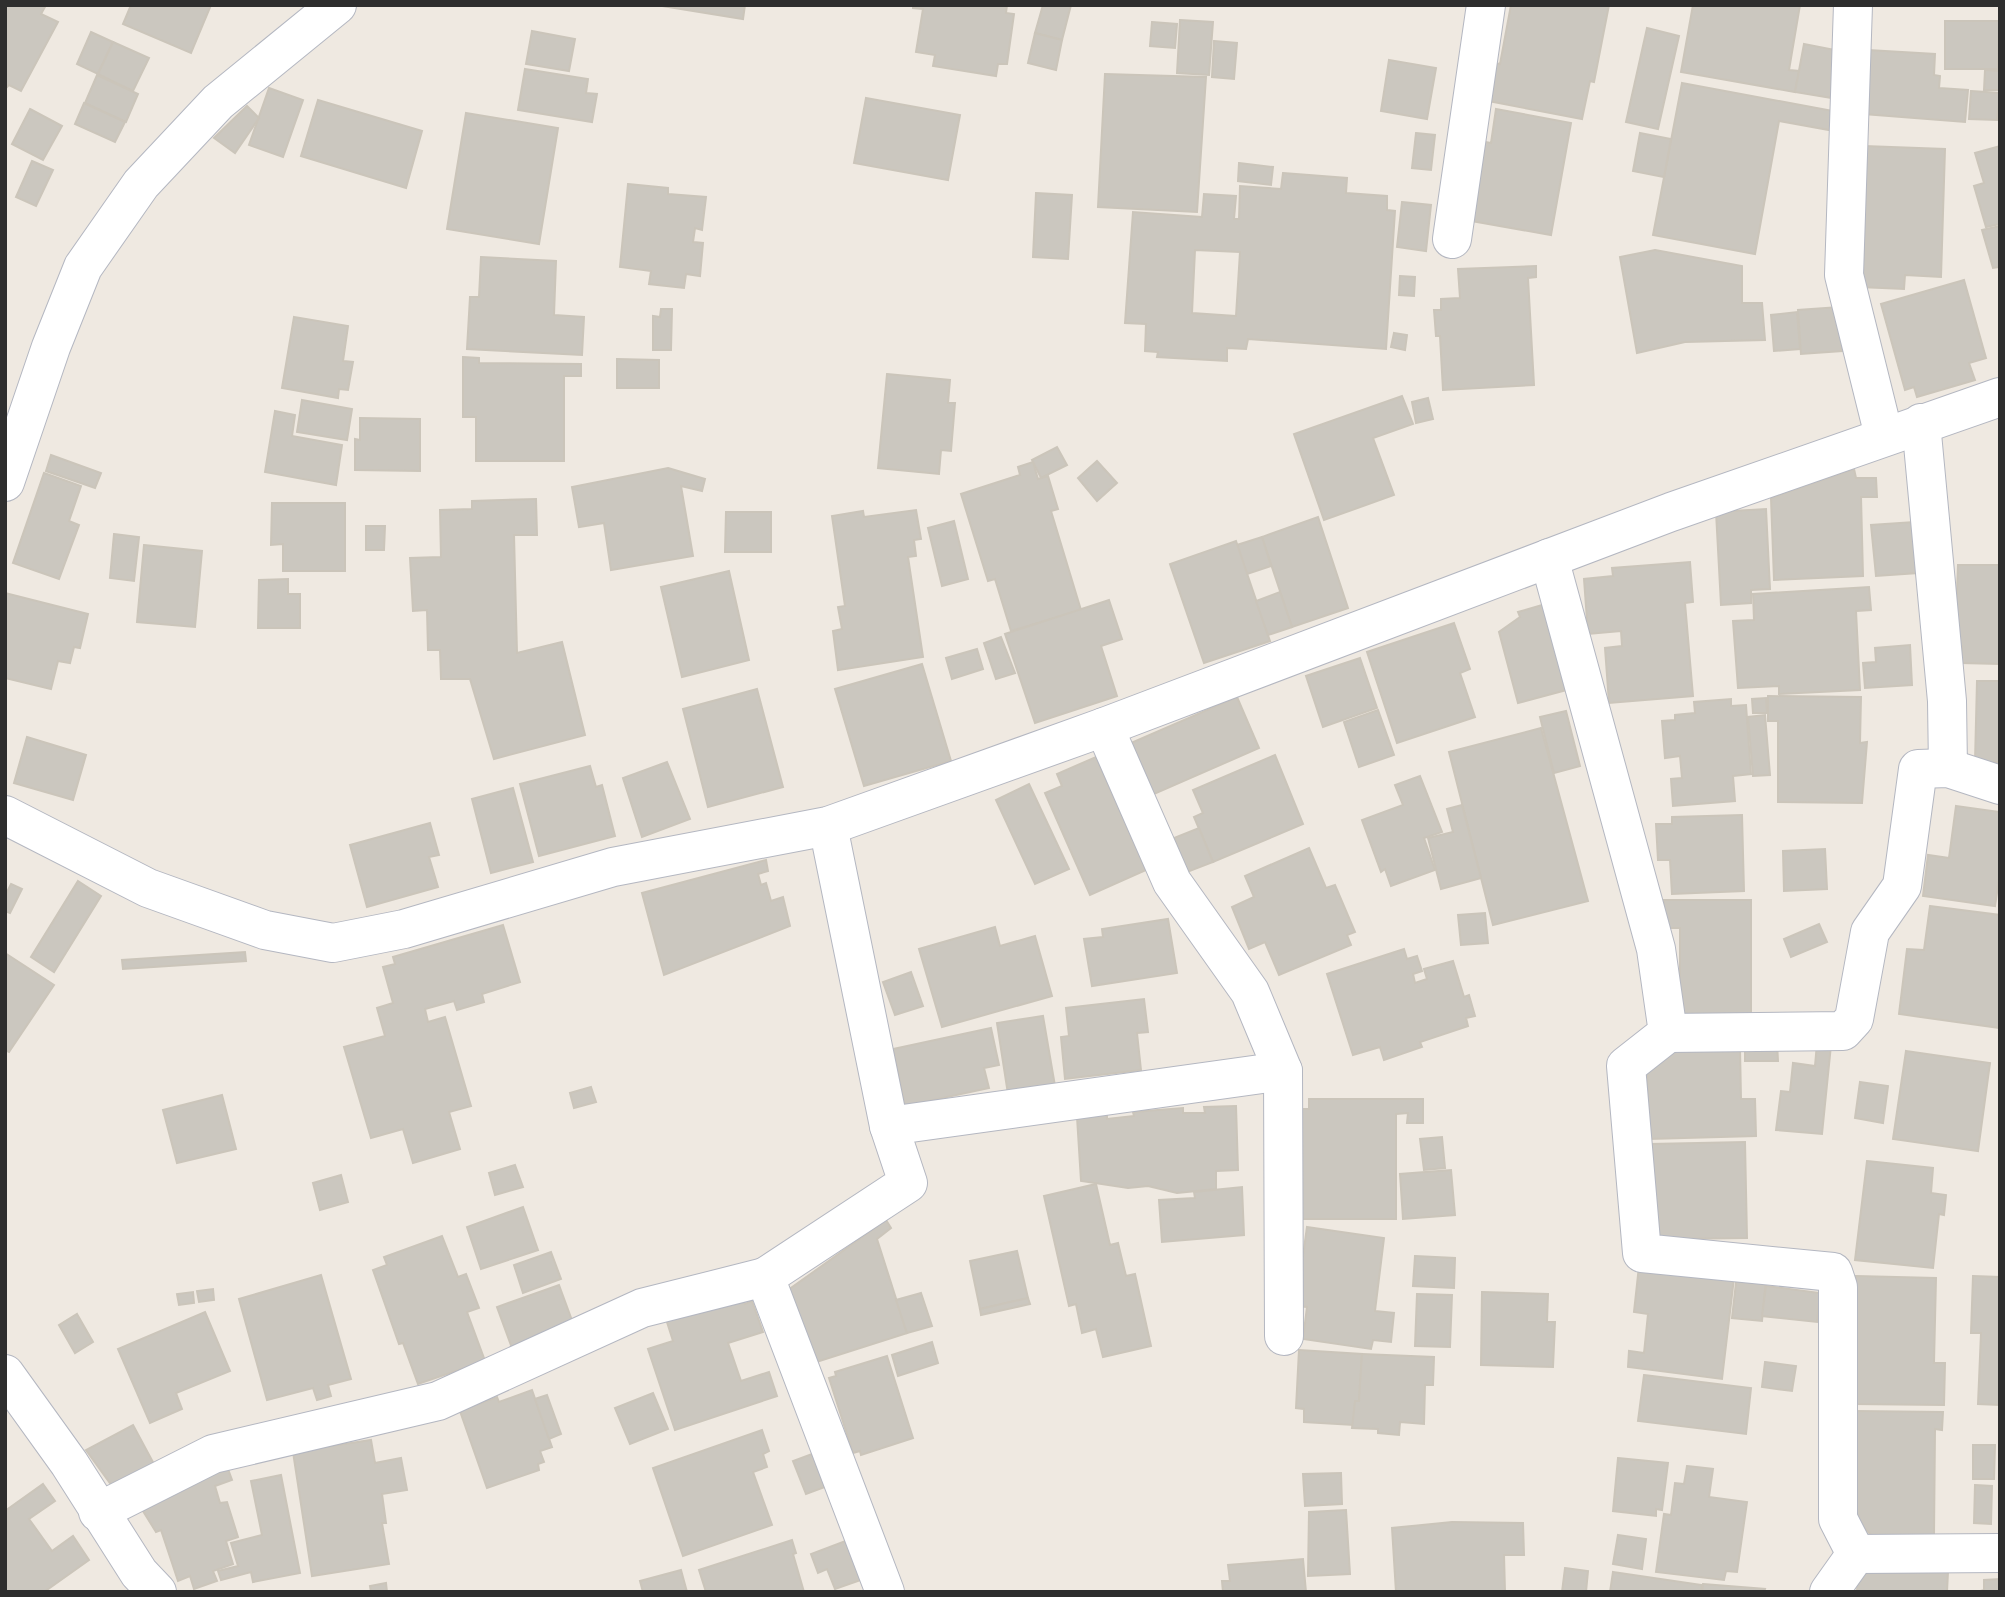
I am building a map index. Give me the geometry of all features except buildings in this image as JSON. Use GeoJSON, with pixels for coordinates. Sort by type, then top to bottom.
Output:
{"type":"FeatureCollection","features":[{"type":"Feature","properties":{"kind":"street"},"geometry":{"type":"LineString","coordinates":[[5,482],[51,346],[83,267],[126,205],[141,184],[218,102],[337,5]]}},
{"type":"Feature","properties":{"kind":"street"},"geometry":{"type":"LineString","coordinates":[[1452,239],[1486,5]]}},
{"type":"Feature","properties":{"kind":"street"},"geometry":{"type":"LineString","coordinates":[[1853,5],[1844,275],[1884,436]]}},
{"type":"Feature","properties":{"kind":"street"},"geometry":{"type":"LineString","coordinates":[[5,815],[148,888],[265,930],[333,943],[404,929],[613,867],[828,826],[1104,727],[1549,558],[1884,436],[2000,397]]}},
{"type":"Feature","properties":{"kind":"street"},"geometry":{"type":"LineString","coordinates":[[1921,423],[1947,701],[1948,768]]}},
{"type":"Feature","properties":{"kind":"street"},"geometry":{"type":"LineString","coordinates":[[1549,558],[1656,949],[1668,1033]]}},
{"type":"Feature","properties":{"kind":"street"},"geometry":{"type":"LineString","coordinates":[[1104,727],[1172,882],[1250,992],[1283,1071],[1284,1336]]}},
{"type":"Feature","properties":{"kind":"street"},"geometry":{"type":"LineString","coordinates":[[1856,1554],[1838,1519],[1838,1287],[1833,1272],[1642,1253],[1626,1066],[1668,1033],[1843,1031],[1854,1019],[1870,932],[1902,886],[1918,769],[1948,768],[2000,785]]}},
{"type":"Feature","properties":{"kind":"street"},"geometry":{"type":"LineString","coordinates":[[98,1512],[213,1454],[438,1401],[642,1308],[765,1278],[908,1183],[889,1126],[828,826]]}},
{"type":"Feature","properties":{"kind":"street"},"geometry":{"type":"LineString","coordinates":[[889,1126],[1283,1071]]}},
{"type":"Feature","properties":{"kind":"street"},"geometry":{"type":"LineString","coordinates":[[765,1278],[885,1592]]}},
{"type":"Feature","properties":{"kind":"street"},"geometry":{"type":"LineString","coordinates":[[5,1374],[69,1463],[139,1573],[157,1592]]}},
{"type":"Feature","properties":{"kind":"street"},"geometry":{"type":"LineString","coordinates":[[1856,1554],[2000,1553]]}},
{"type":"Feature","properties":{"kind":"street"},"geometry":{"type":"LineString","coordinates":[[1829,1592],[1856,1554]]}}]}
